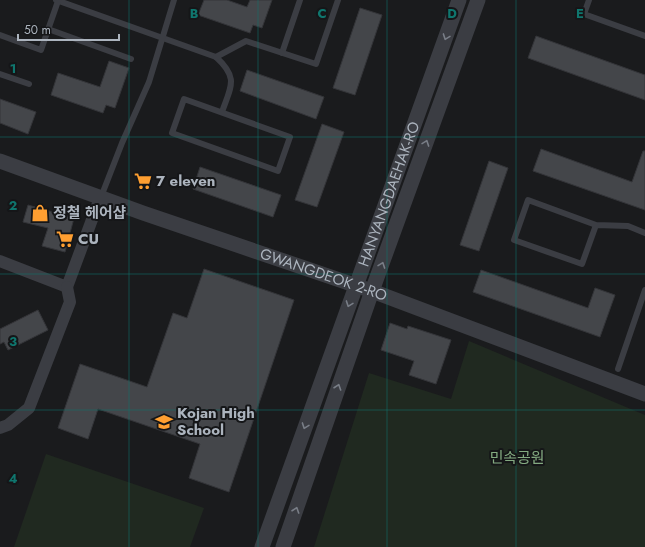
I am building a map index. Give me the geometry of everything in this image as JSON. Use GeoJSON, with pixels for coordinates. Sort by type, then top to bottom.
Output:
{"type":"FeatureCollection","features":[{"type":"Feature","properties":{"kind":"street","name":"HANYANGDAEHAK-RO"},"geometry":{"type":"LineString","coordinates":[[262,547],[459,0]]}},
{"type":"Feature","properties":{"kind":"street","name":"HANYANGDAEHAK-RO"},"geometry":{"type":"LineString","coordinates":[[283,547],[372,291],[478,0]]}},
{"type":"Feature","properties":{"kind":"street","name":"GWANGDEOK 2-RO"},"geometry":{"type":"LineString","coordinates":[[0,161],[100,198],[372,291],[645,394]]}},
{"type":"Feature","properties":{"kind":"street"},"geometry":{"type":"LineString","coordinates":[[0,428],[8,425],[28,408],[70,302],[67,287],[100,198]]}},
{"type":"Feature","properties":{"kind":"street"},"geometry":{"type":"LineString","coordinates":[[0,261],[67,287]]}},
{"type":"Feature","properties":{"kind":"lane"},"geometry":{"type":"LineString","coordinates":[[100,198],[149,82],[174,0]]}},
{"type":"Feature","properties":{"kind":"lane"},"geometry":{"type":"LineString","coordinates":[[282,53],[300,0]]}},
{"type":"Feature","properties":{"kind":"lane"},"geometry":{"type":"LineString","coordinates":[[216,57],[246,41],[316,64],[338,0]]}},
{"type":"Feature","properties":{"kind":"lane"},"geometry":{"type":"LineString","coordinates":[[589,0],[584,14],[644,34]]}},
{"type":"Feature","properties":{"kind":"lane"},"geometry":{"type":"LineString","coordinates":[[0,35],[41,50],[57,1],[216,57],[226,66],[231,77],[231,87],[222,112]]}},
{"type":"Feature","properties":{"kind":"lane"},"geometry":{"type":"LineString","coordinates":[[48,29],[131,59]]}},
{"type":"Feature","properties":{"kind":"lane"},"geometry":{"type":"LineString","coordinates":[[0,74],[29,84]]}},
{"type":"Feature","properties":{"kind":"lane"},"geometry":{"type":"LineString","coordinates":[[184,99],[222,112],[290,137],[278,170],[172,133],[184,99]]}},
{"type":"Feature","properties":{"kind":"lane"},"geometry":{"type":"LineString","coordinates":[[596,225],[582,264],[514,240],[528,200],[596,225],[628,226],[645,233]]}},
{"type":"Feature","properties":{"kind":"lane"},"geometry":{"type":"LineString","coordinates":[[618,369],[645,290]]}},
{"type":"Feature","properties":{"kind":"green space","name":"민속공원"},"geometry":{"type":"Polygon","coordinates":[[[469,341],[645,415],[645,547],[314,547],[369,373],[451,399],[469,341]]]}},
{"type":"Feature","properties":{"kind":"green space"},"geometry":{"type":"Polygon","coordinates":[[[46,454],[204,508],[190,547],[14,547],[46,454]]]}},
{"type":"Feature","properties":{"kind":"building"},"geometry":{"type":"Polygon","coordinates":[[[204,0],[227,0],[247,7],[250,0],[272,0],[262,28],[253,25],[250,33],[198,15],[204,0]]]}},
{"type":"Feature","properties":{"kind":"building"},"geometry":{"type":"Polygon","coordinates":[[[360,8],[382,15],[355,95],[333,88],[360,8]]]}},
{"type":"Feature","properties":{"kind":"building"},"geometry":{"type":"Polygon","coordinates":[[[536,36],[645,75],[645,100],[528,58],[536,36]]]}},
{"type":"Feature","properties":{"kind":"building"},"geometry":{"type":"Polygon","coordinates":[[[109,61],[129,68],[115,108],[106,105],[103,113],[51,95],[58,73],[100,87],[109,61]]]}},
{"type":"Feature","properties":{"kind":"building"},"geometry":{"type":"Polygon","coordinates":[[[247,70],[324,97],[316,119],[240,91],[247,70]]]}},
{"type":"Feature","properties":{"kind":"building"},"geometry":{"type":"Polygon","coordinates":[[[0,99],[36,112],[28,134],[0,123],[0,99]]]}},
{"type":"Feature","properties":{"kind":"building"},"geometry":{"type":"Polygon","coordinates":[[[322,124],[344,132],[317,207],[295,200],[322,124]]]}},
{"type":"Feature","properties":{"kind":"building"},"geometry":{"type":"Polygon","coordinates":[[[541,149],[632,182],[643,151],[645,151],[645,210],[533,171],[541,149]]]}},
{"type":"Feature","properties":{"kind":"building"},"geometry":{"type":"Polygon","coordinates":[[[489,161],[508,168],[479,251],[460,245],[489,161]]]}},
{"type":"Feature","properties":{"kind":"building"},"geometry":{"type":"Polygon","coordinates":[[[200,167],[281,195],[273,217],[193,189],[200,167]]]}},
{"type":"Feature","properties":{"kind":"building"},"geometry":{"type":"Polygon","coordinates":[[[28,205],[74,218],[65,252],[42,246],[48,228],[23,222],[28,205]]]}},
{"type":"Feature","properties":{"kind":"building","name":"Kojan High School"},"geometry":{"type":"Polygon","coordinates":[[[204,269],[294,300],[229,492],[189,478],[200,444],[98,409],[88,439],[58,428],[80,364],[147,387],[173,313],[187,318],[204,269]]]}},
{"type":"Feature","properties":{"kind":"building"},"geometry":{"type":"Polygon","coordinates":[[[481,270],[588,308],[595,288],[615,295],[600,337],[473,292],[481,270]]]}},
{"type":"Feature","properties":{"kind":"building"},"geometry":{"type":"Polygon","coordinates":[[[38,310],[48,330],[8,350],[4,342],[0,344],[0,329],[38,310]]]}},
{"type":"Feature","properties":{"kind":"building"},"geometry":{"type":"Polygon","coordinates":[[[390,323],[407,329],[408,326],[451,340],[436,384],[409,375],[414,361],[381,350],[390,323]]]}},
{"type":"Feature","properties":{"kind":"place","name":"7 eleven"},"geometry":{"type":"Point","coordinates":[143,181]}},
{"type":"Feature","properties":{"kind":"place","name":"정철 헤어샵"},"geometry":{"type":"Point","coordinates":[40,213]}},
{"type":"Feature","properties":{"kind":"place","name":"CU"},"geometry":{"type":"Point","coordinates":[65,239]}},
{"type":"Feature","properties":{"kind":"place","name":"Kojan High School"},"geometry":{"type":"Point","coordinates":[164,422]}}]}
